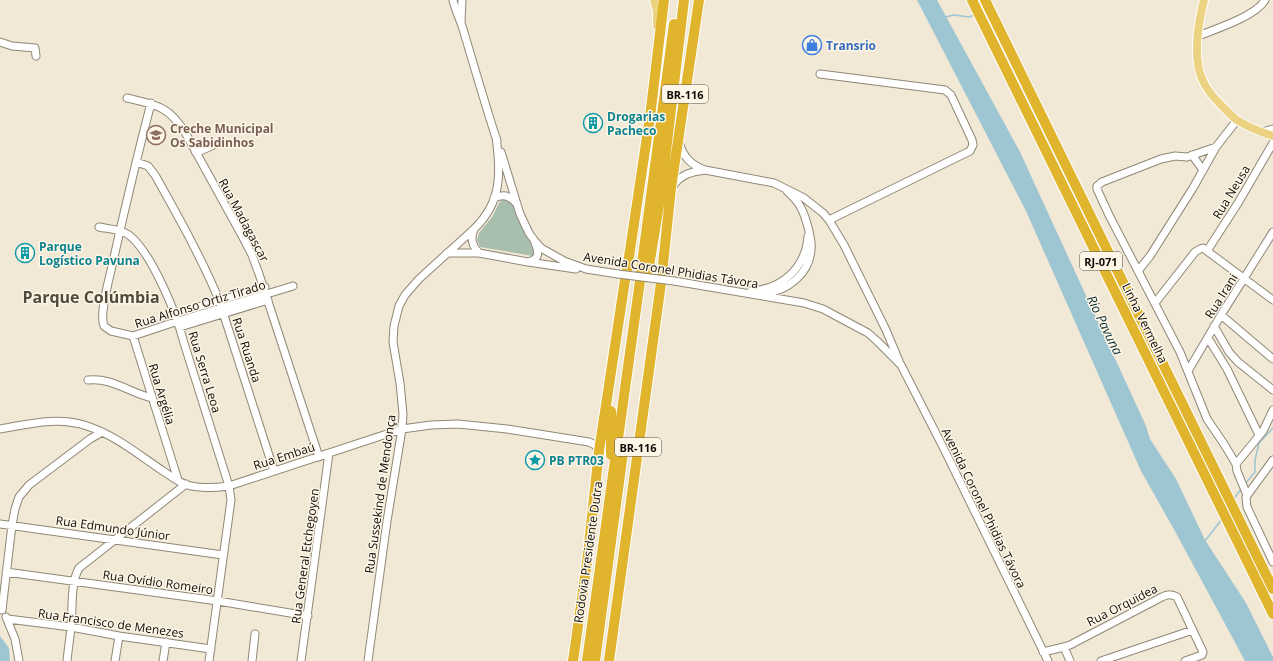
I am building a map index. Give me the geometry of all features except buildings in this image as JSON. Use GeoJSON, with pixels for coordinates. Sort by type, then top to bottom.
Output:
{"type":"FeatureCollection","features":[{"type":"Feature","properties":{"kind":"highway","name":"BR-116"},"geometry":{"type":"LineString","coordinates":[[573,661],[587,563],[599,451],[611,377],[623,274],[645,146],[664,0]]}},
{"type":"Feature","properties":{"kind":"highway","name":"Rodovia Presidente Dutra"},"geometry":{"type":"LineString","coordinates":[[595,661],[678,0]]}},
{"type":"Feature","properties":{"kind":"highway","name":"Rodovia Presidente Dutra"},"geometry":{"type":"LineString","coordinates":[[586,661],[610,487],[626,385],[644,276],[661,192],[684,0]]}},
{"type":"Feature","properties":{"kind":"highway","name":"BR-116"},"geometry":{"type":"LineString","coordinates":[[609,661],[659,295],[671,188],[699,0]]}},
{"type":"Feature","properties":{"kind":"highway","name":"Linha Vermelha"},"geometry":{"type":"LineString","coordinates":[[985,0],[1273,589]]}},
{"type":"Feature","properties":{"kind":"highway","name":"Linha Vermelha"},"geometry":{"type":"LineString","coordinates":[[973,1],[1273,614]]}},
{"type":"Feature","properties":{"kind":"highway"},"geometry":{"type":"LineString","coordinates":[[660,278],[661,192]]}},
{"type":"Feature","properties":{"kind":"highway"},"geometry":{"type":"LineString","coordinates":[[610,487],[611,377]]}},
{"type":"Feature","properties":{"kind":"highway"},"geometry":{"type":"LineString","coordinates":[[601,661],[617,610]]}},
{"type":"Feature","properties":{"kind":"main road"},"geometry":{"type":"LineString","coordinates":[[654,0],[657,16],[656,64]]}},
{"type":"Feature","properties":{"kind":"main road"},"geometry":{"type":"LineString","coordinates":[[1204,0],[1199,22],[1198,36],[1198,66],[1202,80],[1217,101],[1237,120],[1273,136]]}},
{"type":"Feature","properties":{"kind":"street","name":"Avenida Coronel Phidias Távora"},"geometry":{"type":"LineString","coordinates":[[452,0],[525,225],[541,248],[556,257],[586,270],[674,281],[798,301],[823,309],[868,333],[901,365]]}},
{"type":"Feature","properties":{"kind":"street","name":"Avenida Coronel Phidias Távora"},"geometry":{"type":"LineString","coordinates":[[461,24],[462,0]]}},
{"type":"Feature","properties":{"kind":"street"},"geometry":{"type":"LineString","coordinates":[[1198,36],[1258,9],[1265,0]]}},
{"type":"Feature","properties":{"kind":"street"},"geometry":{"type":"LineString","coordinates":[[0,42],[12,46],[35,48],[36,56]]}},
{"type":"Feature","properties":{"kind":"street"},"geometry":{"type":"LineString","coordinates":[[820,74],[945,90],[950,95],[973,145],[970,151],[829,220]]}},
{"type":"Feature","properties":{"kind":"street","name":"Rua Madagascar"},"geometry":{"type":"LineString","coordinates":[[127,98],[151,103],[161,107],[171,114],[181,126],[249,249],[266,294],[319,457]]}},
{"type":"Feature","properties":{"kind":"street","name":"Rua Alfonso Ortiz Tirado"},"geometry":{"type":"LineString","coordinates":[[151,103],[136,162],[106,297],[103,321],[104,326],[107,329],[133,336],[221,307],[292,286]]}},
{"type":"Feature","properties":{"kind":"street"},"geometry":{"type":"LineString","coordinates":[[1138,271],[1150,256],[1216,147],[1237,120]]}},
{"type":"Feature","properties":{"kind":"street"},"geometry":{"type":"LineString","coordinates":[[1262,132],[1273,129]]}},
{"type":"Feature","properties":{"kind":"street","name":"Rua Sussekind de Mendonça"},"geometry":{"type":"LineString","coordinates":[[368,661],[387,521],[402,429],[403,414],[400,383],[393,342],[394,326],[399,306],[405,295],[419,279],[474,229],[488,212],[497,187],[499,162],[496,137]]}},
{"type":"Feature","properties":{"kind":"street","name":"Avenida Coronel Phidias Távora"},"geometry":{"type":"LineString","coordinates":[[678,141],[682,152],[695,166],[705,170],[764,180],[783,186],[809,201],[829,220],[844,245],[866,288],[901,365],[1048,661]]}},
{"type":"Feature","properties":{"kind":"street"},"geometry":{"type":"LineString","coordinates":[[195,152],[218,143]]}},
{"type":"Feature","properties":{"kind":"street","name":"Rua Neusa"},"geometry":{"type":"LineString","coordinates":[[1207,251],[1238,203],[1273,143]]}},
{"type":"Feature","properties":{"kind":"street"},"geometry":{"type":"LineString","coordinates":[[1216,147],[1192,155],[1182,157],[1175,156],[1161,160],[1102,182],[1097,186],[1097,189],[1188,371],[1207,419],[1236,464],[1240,480],[1246,493],[1247,507],[1271,550],[1273,562]]}},
{"type":"Feature","properties":{"kind":"street"},"geometry":{"type":"LineString","coordinates":[[1192,155],[1203,170]]}},
{"type":"Feature","properties":{"kind":"street","name":"Rua Ruanda"},"geometry":{"type":"LineString","coordinates":[[136,162],[148,166],[155,175],[206,269],[221,307],[274,471]]}},
{"type":"Feature","properties":{"kind":"street","name":"Avenida Coronel Phidias Távora"},"geometry":{"type":"LineString","coordinates":[[671,188],[684,174],[705,170]]}},
{"type":"Feature","properties":{"kind":"street"},"geometry":{"type":"LineString","coordinates":[[756,295],[779,290],[794,282],[802,274],[808,264],[811,252],[806,218],[801,207],[783,186]]}},
{"type":"Feature","properties":{"kind":"street"},"geometry":{"type":"LineString","coordinates":[[494,198],[505,195],[512,198],[518,204]]}},
{"type":"Feature","properties":{"kind":"street"},"geometry":{"type":"LineString","coordinates":[[739,292],[760,290],[773,286],[793,273],[800,263],[804,253],[808,239],[808,226]]}},
{"type":"Feature","properties":{"kind":"street","name":"Rua Serra Leoa"},"geometry":{"type":"LineString","coordinates":[[99,227],[120,231],[129,235],[143,252],[161,284],[178,321],[229,486],[231,500],[209,661]]}},
{"type":"Feature","properties":{"kind":"street"},"geometry":{"type":"LineString","coordinates":[[474,229],[471,234],[471,239],[479,253]]}},
{"type":"Feature","properties":{"kind":"street","name":"Rua Irani"},"geometry":{"type":"LineString","coordinates":[[1188,371],[1214,326],[1273,232]]}},
{"type":"Feature","properties":{"kind":"street"},"geometry":{"type":"LineString","coordinates":[[528,262],[535,260],[538,254],[538,249],[534,240]]}},
{"type":"Feature","properties":{"kind":"street"},"geometry":{"type":"LineString","coordinates":[[1155,303],[1195,252],[1202,248],[1273,300]]}},
{"type":"Feature","properties":{"kind":"street"},"geometry":{"type":"LineString","coordinates":[[447,253],[479,253],[586,270]]}},
{"type":"Feature","properties":{"kind":"street","name":"Rua Alfonso Ortiz Tirado"},"geometry":{"type":"LineString","coordinates":[[178,321],[266,294]]}},
{"type":"Feature","properties":{"kind":"street"},"geometry":{"type":"LineString","coordinates":[[1221,315],[1273,359]]}},
{"type":"Feature","properties":{"kind":"street"},"geometry":{"type":"LineString","coordinates":[[1214,326],[1229,352],[1238,362],[1273,390]]}},
{"type":"Feature","properties":{"kind":"street","name":"Rua Argélia"},"geometry":{"type":"LineString","coordinates":[[133,336],[178,480]]}},
{"type":"Feature","properties":{"kind":"street"},"geometry":{"type":"LineString","coordinates":[[1208,338],[1227,369],[1259,435]]}},
{"type":"Feature","properties":{"kind":"street"},"geometry":{"type":"LineString","coordinates":[[88,380],[95,379],[110,382],[132,392],[152,398]]}},
{"type":"Feature","properties":{"kind":"street"},"geometry":{"type":"LineString","coordinates":[[1236,464],[1259,435],[1273,410]]}},
{"type":"Feature","properties":{"kind":"street","name":"Rua Embaú"},"geometry":{"type":"LineString","coordinates":[[0,429],[48,421],[75,422],[102,432],[124,444],[186,484],[208,488],[229,486],[402,429],[431,424],[458,424],[507,429],[589,442]]}},
{"type":"Feature","properties":{"kind":"street"},"geometry":{"type":"LineString","coordinates":[[90,438],[93,428]]}},
{"type":"Feature","properties":{"kind":"street"},"geometry":{"type":"LineString","coordinates":[[19,661],[15,639],[8,619],[1,609],[12,525],[19,497],[29,485],[90,438],[102,432]]}},
{"type":"Feature","properties":{"kind":"street"},"geometry":{"type":"LineString","coordinates":[[589,442],[597,438],[602,432]]}},
{"type":"Feature","properties":{"kind":"street"},"geometry":{"type":"LineString","coordinates":[[589,442],[595,445],[599,451]]}},
{"type":"Feature","properties":{"kind":"street","name":"Rua General Etchegoyen"},"geometry":{"type":"LineString","coordinates":[[301,661],[329,453]]}},
{"type":"Feature","properties":{"kind":"street"},"geometry":{"type":"LineString","coordinates":[[160,468],[171,458]]}},
{"type":"Feature","properties":{"kind":"street"},"geometry":{"type":"LineString","coordinates":[[1246,493],[1273,460]]}},
{"type":"Feature","properties":{"kind":"street"},"geometry":{"type":"LineString","coordinates":[[67,661],[74,581],[76,574],[82,565],[186,484]]}},
{"type":"Feature","properties":{"kind":"street","name":"Rua Edmundo Júnior"},"geometry":{"type":"LineString","coordinates":[[0,524],[223,555]]}},
{"type":"Feature","properties":{"kind":"street","name":"Rua Ovídio Romeiro"},"geometry":{"type":"LineString","coordinates":[[6,572],[218,601],[308,616]]}},
{"type":"Feature","properties":{"kind":"street","name":"Rua Orquidea"},"geometry":{"type":"LineString","coordinates":[[1043,652],[1064,647],[1170,594],[1177,597],[1203,652],[1200,656],[1185,661]]}},
{"type":"Feature","properties":{"kind":"street","name":"Rua Francisco de Menezes"},"geometry":{"type":"LineString","coordinates":[[8,619],[71,627],[119,636],[211,649]]}},
{"type":"Feature","properties":{"kind":"street"},"geometry":{"type":"LineString","coordinates":[[1101,661],[1193,630]]}},
{"type":"Feature","properties":{"kind":"street"},"geometry":{"type":"LineString","coordinates":[[252,661],[256,634]]}},
{"type":"Feature","properties":{"kind":"street"},"geometry":{"type":"LineString","coordinates":[[115,661],[119,636]]}},
{"type":"Feature","properties":{"kind":"street"},"geometry":{"type":"LineString","coordinates":[[163,661],[166,642]]}},
{"type":"Feature","properties":{"kind":"street"},"geometry":{"type":"LineString","coordinates":[[1064,647],[1070,661]]}},
{"type":"Feature","properties":{"kind":"green space"},"geometry":{"type":"Polygon","coordinates":[[[503,199],[511,199],[537,251],[533,256],[480,247],[477,240],[479,233],[492,217],[499,203],[503,199]]]}},
{"type":"Feature","properties":{"kind":"water"},"geometry":{"type":"Polygon","coordinates":[[[917,0],[937,0],[1020,152],[1146,426],[1150,439],[1176,479],[1205,540],[1246,603],[1273,657],[1273,661],[1245,661],[1141,471],[1026,211],[917,0]]]}},
{"type":"Feature","properties":{"kind":"water"},"geometry":{"type":"Polygon","coordinates":[[[0,636],[9,648],[10,661],[0,661],[0,636]]]}},
{"type":"Feature","properties":{"kind":"waterway"},"geometry":{"type":"LineString","coordinates":[[945,17],[954,15],[969,17],[974,15]]}},
{"type":"Feature","properties":{"kind":"waterway"},"geometry":{"type":"LineString","coordinates":[[1245,484],[1255,472],[1255,460],[1259,443],[1273,428]]}},
{"type":"Feature","properties":{"kind":"waterway"},"geometry":{"type":"LineString","coordinates":[[1233,500],[1241,489]]}},
{"type":"Feature","properties":{"kind":"waterway"},"geometry":{"type":"LineString","coordinates":[[1205,541],[1222,519]]}},
{"type":"Feature","properties":{"kind":"place","name":"Transrio"},"geometry":{"type":"Point","coordinates":[812,45]}},
{"type":"Feature","properties":{"kind":"place","name":"Drogarias Pacheco"},"geometry":{"type":"Point","coordinates":[593,123]}},
{"type":"Feature","properties":{"kind":"place","name":"Creche Municipal Os Sabidinhos"},"geometry":{"type":"Point","coordinates":[156,135]}},
{"type":"Feature","properties":{"kind":"place","name":"Parque Logístico Pavuna"},"geometry":{"type":"Point","coordinates":[25,253]}},
{"type":"Feature","properties":{"kind":"place","name":"PB PTR03"},"geometry":{"type":"Point","coordinates":[535,460]}},
{"type":"Feature","properties":{"kind":"district","name":"Parque Colúmbia"},"geometry":{"type":"Point","coordinates":[91,297]}},
{"type":"Feature","properties":{"kind":"water label","name":"Rio Pavuna"},"geometry":{"type":"Point","coordinates":[1105,325]}}]}
